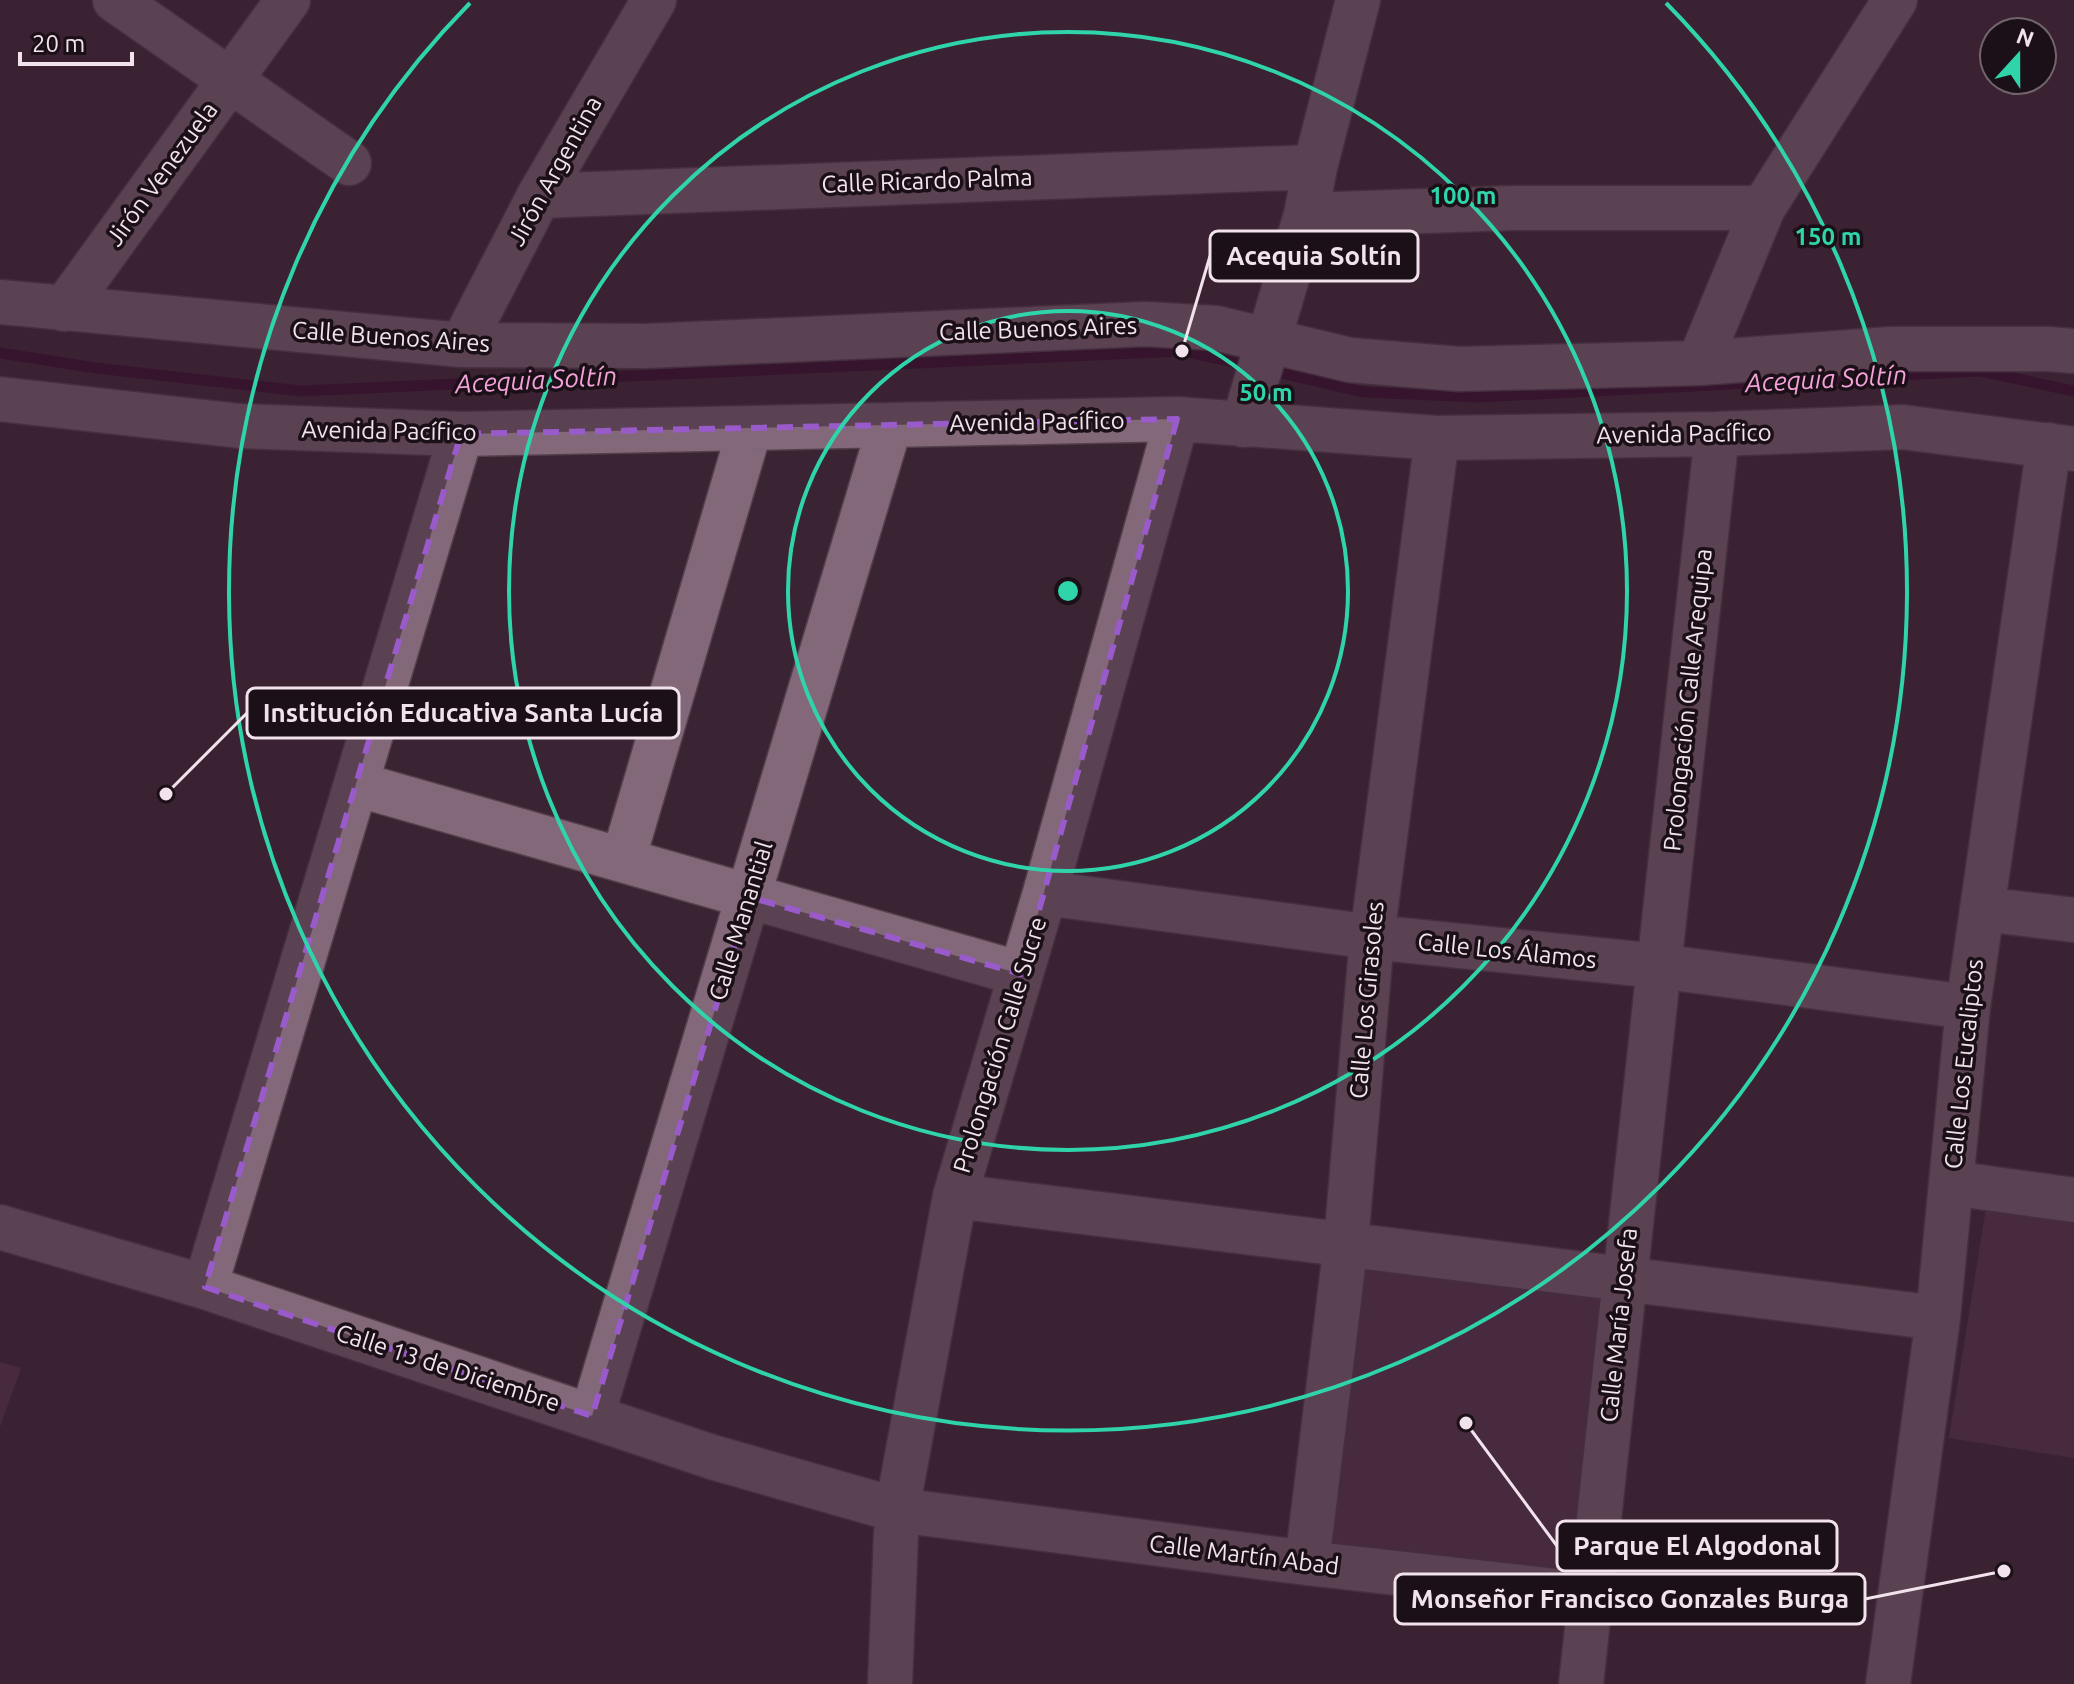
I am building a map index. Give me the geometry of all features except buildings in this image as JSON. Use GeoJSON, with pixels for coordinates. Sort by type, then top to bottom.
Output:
{"type":"FeatureCollection","features":[{"type":"Feature","properties":{"kind":"street"},"geometry":{"type":"LineString","coordinates":[[115,0],[349,163]]}},
{"type":"Feature","properties":{"kind":"street","name":"Jirón Venezuela"},"geometry":{"type":"LineString","coordinates":[[64,309],[288,0]]}},
{"type":"Feature","properties":{"kind":"street","name":"Jirón Argentina"},"geometry":{"type":"LineString","coordinates":[[462,345],[539,196],[653,0]]}},
{"type":"Feature","properties":{"kind":"street"},"geometry":{"type":"LineString","coordinates":[[1257,376],[1306,215],[1315,167],[1358,0]]}},
{"type":"Feature","properties":{"kind":"street"},"geometry":{"type":"LineString","coordinates":[[1699,363],[1763,208],[1895,0]]}},
{"type":"Feature","properties":{"kind":"street","name":"Calle Ricardo Palma"},"geometry":{"type":"LineString","coordinates":[[539,196],[1315,167]]}},
{"type":"Feature","properties":{"kind":"street"},"geometry":{"type":"LineString","coordinates":[[1306,215],[1513,208],[1763,208]]}},
{"type":"Feature","properties":{"kind":"street","name":"Calle Buenos Aires"},"geometry":{"type":"LineString","coordinates":[[0,302],[462,345],[647,346],[1145,324],[1216,328],[1257,376],[1350,360],[1459,369],[1699,363],[1891,349],[2074,351]]}},
{"type":"Feature","properties":{"kind":"street","name":"Avenida Pacífico"},"geometry":{"type":"LineString","coordinates":[[0,399],[240,426],[461,434],[1177,419],[1257,376],[1437,438],[1717,434],[1902,427],[2061,447]]}},
{"type":"Feature","properties":{"kind":"street","name":"Prolongación Calle Sucre"},"geometry":{"type":"LineString","coordinates":[[890,1684],[897,1510],[955,1196],[1045,893],[1177,419]]}},
{"type":"Feature","properties":{"kind":"street","name":"Calle Manantial"},"geometry":{"type":"LineString","coordinates":[[592,1416],[890,425]]}},
{"type":"Feature","properties":{"kind":"street"},"geometry":{"type":"LineString","coordinates":[[623,860],[750,428]]}},
{"type":"Feature","properties":{"kind":"street"},"geometry":{"type":"LineString","coordinates":[[205,1287],[461,434]]}},
{"type":"Feature","properties":{"kind":"street","name":"Prolongación Calle Arequipa"},"geometry":{"type":"LineString","coordinates":[[1658,966],[1717,434]]}},
{"type":"Feature","properties":{"kind":"street","name":"Calle Los Girasoles"},"geometry":{"type":"LineString","coordinates":[[1307,1563],[1346,1243],[1372,937],[1437,438]]}},
{"type":"Feature","properties":{"kind":"street","name":"Calle Los Eucaliptos"},"geometry":{"type":"LineString","coordinates":[[1888,1684],[1938,1318],[1968,1007],[2061,447]]}},
{"type":"Feature","properties":{"kind":"street"},"geometry":{"type":"LineString","coordinates":[[356,784],[1021,974]]}},
{"type":"Feature","properties":{"kind":"street","name":"Calle Los Álamos"},"geometry":{"type":"LineString","coordinates":[[1045,893],[1372,937],[1658,966],[1968,1007]]}},
{"type":"Feature","properties":{"kind":"street"},"geometry":{"type":"LineString","coordinates":[[1982,909],[2074,920]]}},
{"type":"Feature","properties":{"kind":"street","name":"Calle María Josefa"},"geometry":{"type":"LineString","coordinates":[[1581,1684],[1658,966]]}},
{"type":"Feature","properties":{"kind":"street"},"geometry":{"type":"LineString","coordinates":[[1951,1183],[2074,1200]]}},
{"type":"Feature","properties":{"kind":"street"},"geometry":{"type":"LineString","coordinates":[[955,1196],[1938,1318]]}},
{"type":"Feature","properties":{"kind":"street","name":"Calle 13 de Diciembre"},"geometry":{"type":"LineString","coordinates":[[0,1227],[205,1287],[712,1457],[897,1510]]}},
{"type":"Feature","properties":{"kind":"street","name":"Calle Martín Abad"},"geometry":{"type":"LineString","coordinates":[[897,1510],[1307,1563],[1591,1595]]}},
{"type":"Feature","properties":{"kind":"highlighted area"},"geometry":{"type":"Polygon","coordinates":[[[1177,419],[1021,974],[749,897],[592,1416],[205,1287],[461,434],[1177,419]]]}},
{"type":"Feature","properties":{"kind":"shaded area"},"geometry":{"type":"Polygon","coordinates":[[[1987,1202],[2074,1216],[2074,1458],[1949,1438],[1987,1202]]]}},
{"type":"Feature","properties":{"kind":"shaded area"},"geometry":{"type":"Polygon","coordinates":[[[1361,1256],[1607,1291],[1580,1583],[1318,1556],[1361,1256]]]}},
{"type":"Feature","properties":{"kind":"shaded area"},"geometry":{"type":"Polygon","coordinates":[[[0,1362],[21,1368],[0,1427],[0,1362]]]}},
{"type":"Feature","properties":{"kind":"waterway","name":"Acequia Soltín"},"geometry":{"type":"LineString","coordinates":[[0,353],[96,368],[301,391],[1182,351],[1251,366]]}},
{"type":"Feature","properties":{"kind":"waterway","name":"Acequia Soltín"},"geometry":{"type":"LineString","coordinates":[[1268,370],[1363,392],[1479,397],[1980,371],[2074,391]]}},
{"type":"Feature","properties":{"kind":"place","name":"Acequia Soltín"},"geometry":{"type":"Point","coordinates":[1182,351]}},
{"type":"Feature","properties":{"kind":"place","name":"Institución Educativa Santa Lucía"},"geometry":{"type":"Point","coordinates":[166,794]}},
{"type":"Feature","properties":{"kind":"place","name":"Parque El Algodonal"},"geometry":{"type":"Point","coordinates":[1466,1423]}},
{"type":"Feature","properties":{"kind":"place","name":"Monseñor Francisco Gonzales Burga"},"geometry":{"type":"Point","coordinates":[2004,1571]}}]}
